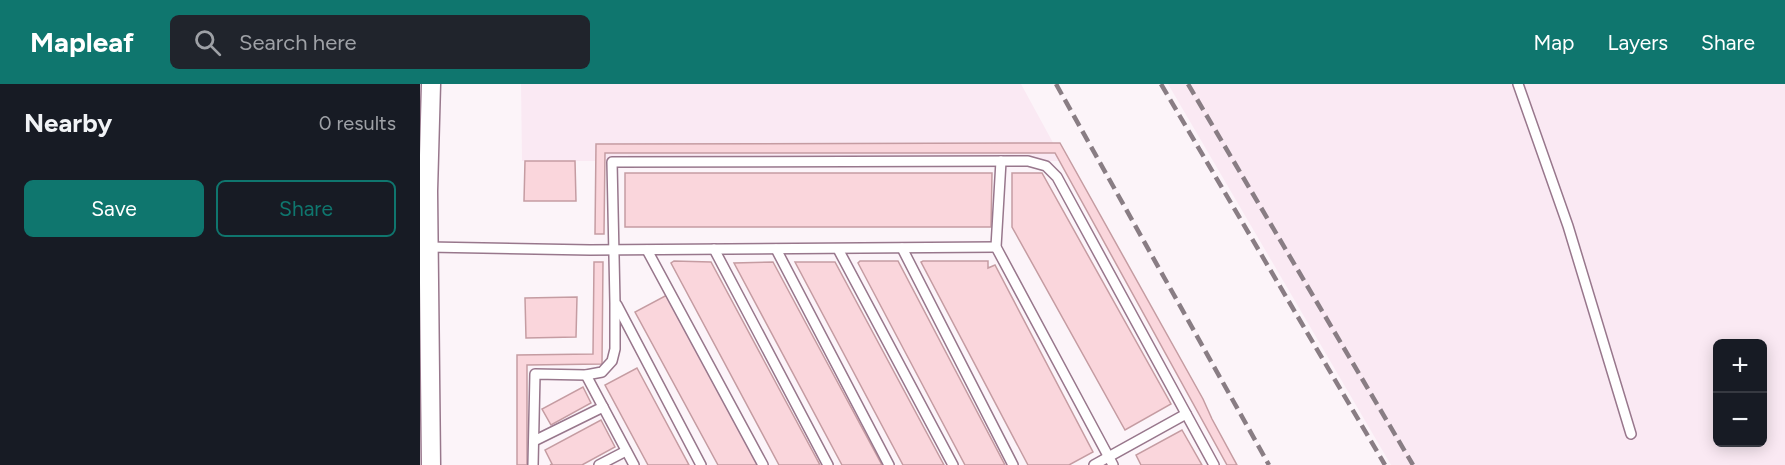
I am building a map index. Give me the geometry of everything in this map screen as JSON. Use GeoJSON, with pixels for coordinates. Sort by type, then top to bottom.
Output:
{"type":"FeatureCollection","features":[{"type":"Feature","properties":{"kind":"street"},"geometry":{"type":"LineString","coordinates":[[427,87],[424,191],[428,247],[424,278],[424,334],[432,465]]}},
{"type":"Feature","properties":{"kind":"lane"},"geometry":{"type":"LineString","coordinates":[[1518,84],[1568,226],[1631,434]]}},
{"type":"Feature","properties":{"kind":"lane"},"geometry":{"type":"LineString","coordinates":[[533,465],[535,374],[586,375],[602,372],[612,361],[615,349],[615,303],[612,162],[1028,161],[1046,166],[1057,177],[1214,465]]}},
{"type":"Feature","properties":{"kind":"lane"},"geometry":{"type":"LineString","coordinates":[[1001,162],[996,247],[1111,461]]}},
{"type":"Feature","properties":{"kind":"lane"},"geometry":{"type":"LineString","coordinates":[[428,247],[647,250],[996,247]]}},
{"type":"Feature","properties":{"kind":"lane"},"geometry":{"type":"LineString","coordinates":[[902,248],[1013,465]]}},
{"type":"Feature","properties":{"kind":"lane"},"geometry":{"type":"LineString","coordinates":[[714,249],[828,465]]}},
{"type":"Feature","properties":{"kind":"lane"},"geometry":{"type":"LineString","coordinates":[[776,249],[889,465]]}},
{"type":"Feature","properties":{"kind":"lane"},"geometry":{"type":"LineString","coordinates":[[838,249],[953,465]]}},
{"type":"Feature","properties":{"kind":"lane"},"geometry":{"type":"LineString","coordinates":[[647,250],[764,465]]}},
{"type":"Feature","properties":{"kind":"lane"},"geometry":{"type":"LineString","coordinates":[[615,303],[700,465]]}},
{"type":"Feature","properties":{"kind":"lane"},"geometry":{"type":"LineString","coordinates":[[586,375],[634,465]]}},
{"type":"Feature","properties":{"kind":"lane"},"geometry":{"type":"LineString","coordinates":[[534,441],[603,407]]}},
{"type":"Feature","properties":{"kind":"lane"},"geometry":{"type":"LineString","coordinates":[[1094,465],[1111,461],[1186,414]]}},
{"type":"Feature","properties":{"kind":"lane"},"geometry":{"type":"LineString","coordinates":[[599,465],[626,451]]}},
{"type":"Feature","properties":{"kind":"shaded area"},"geometry":{"type":"Polygon","coordinates":[[[521,84],[1021,84],[1063,161],[522,161],[521,84]]]}},
{"type":"Feature","properties":{"kind":"shaded area"},"geometry":{"type":"Polygon","coordinates":[[[1168,84],[1785,84],[1785,465],[1391,465],[1168,84]]]}},
{"type":"Feature","properties":{"kind":"building"},"geometry":{"type":"Polygon","coordinates":[[[1060,143],[1203,399],[1237,465],[1227,465],[1055,153],[605,153],[604,234],[595,234],[596,144],[1060,143]]]}},
{"type":"Feature","properties":{"kind":"building"},"geometry":{"type":"Polygon","coordinates":[[[525,161],[575,161],[576,201],[524,201],[525,161]]]}},
{"type":"Feature","properties":{"kind":"building"},"geometry":{"type":"Polygon","coordinates":[[[625,173],[992,173],[991,227],[625,227],[625,173]]]}},
{"type":"Feature","properties":{"kind":"building"},"geometry":{"type":"Polygon","coordinates":[[[1012,173],[1042,173],[1171,404],[1125,430],[1012,227],[1012,173]]]}},
{"type":"Feature","properties":{"kind":"building"},"geometry":{"type":"Polygon","coordinates":[[[674,261],[711,262],[820,465],[779,465],[671,263],[674,261]]]}},
{"type":"Feature","properties":{"kind":"building"},"geometry":{"type":"Polygon","coordinates":[[[860,261],[898,261],[1005,465],[965,465],[858,263],[860,261]]]}},
{"type":"Feature","properties":{"kind":"building"},"geometry":{"type":"Polygon","coordinates":[[[988,261],[988,268],[995,265],[1093,452],[1069,465],[1028,465],[921,262],[988,261]]]}},
{"type":"Feature","properties":{"kind":"building"},"geometry":{"type":"Polygon","coordinates":[[[594,262],[603,262],[602,364],[527,365],[527,465],[517,465],[517,355],[593,354],[594,262]]]}},
{"type":"Feature","properties":{"kind":"building"},"geometry":{"type":"Polygon","coordinates":[[[773,262],[882,465],[842,465],[734,263],[773,262]]]}},
{"type":"Feature","properties":{"kind":"building"},"geometry":{"type":"Polygon","coordinates":[[[795,262],[835,262],[944,465],[903,465],[795,262]]]}},
{"type":"Feature","properties":{"kind":"building"},"geometry":{"type":"Polygon","coordinates":[[[667,295],[759,465],[718,465],[635,312],[667,295]]]}},
{"type":"Feature","properties":{"kind":"building"},"geometry":{"type":"Polygon","coordinates":[[[577,297],[576,337],[526,338],[525,298],[577,297]]]}},
{"type":"Feature","properties":{"kind":"building"},"geometry":{"type":"Polygon","coordinates":[[[637,368],[689,465],[648,465],[605,385],[637,368]]]}},
{"type":"Feature","properties":{"kind":"building"},"geometry":{"type":"Polygon","coordinates":[[[583,387],[591,403],[551,425],[542,409],[583,387]]]}},
{"type":"Feature","properties":{"kind":"building"},"geometry":{"type":"Polygon","coordinates":[[[601,420],[615,447],[582,465],[550,465],[552,464],[545,450],[601,420]]]}},
{"type":"Feature","properties":{"kind":"building"},"geometry":{"type":"Polygon","coordinates":[[[1182,430],[1202,465],[1141,465],[1136,455],[1182,430]]]}},
{"type":"Feature","properties":{"kind":"railway"},"geometry":{"type":"LineString","coordinates":[[1056,84],[1269,465]]}},
{"type":"Feature","properties":{"kind":"railway"},"geometry":{"type":"LineString","coordinates":[[1161,84],[1385,465]]}},
{"type":"Feature","properties":{"kind":"railway"},"geometry":{"type":"LineString","coordinates":[[1188,84],[1413,465]]}}]}
